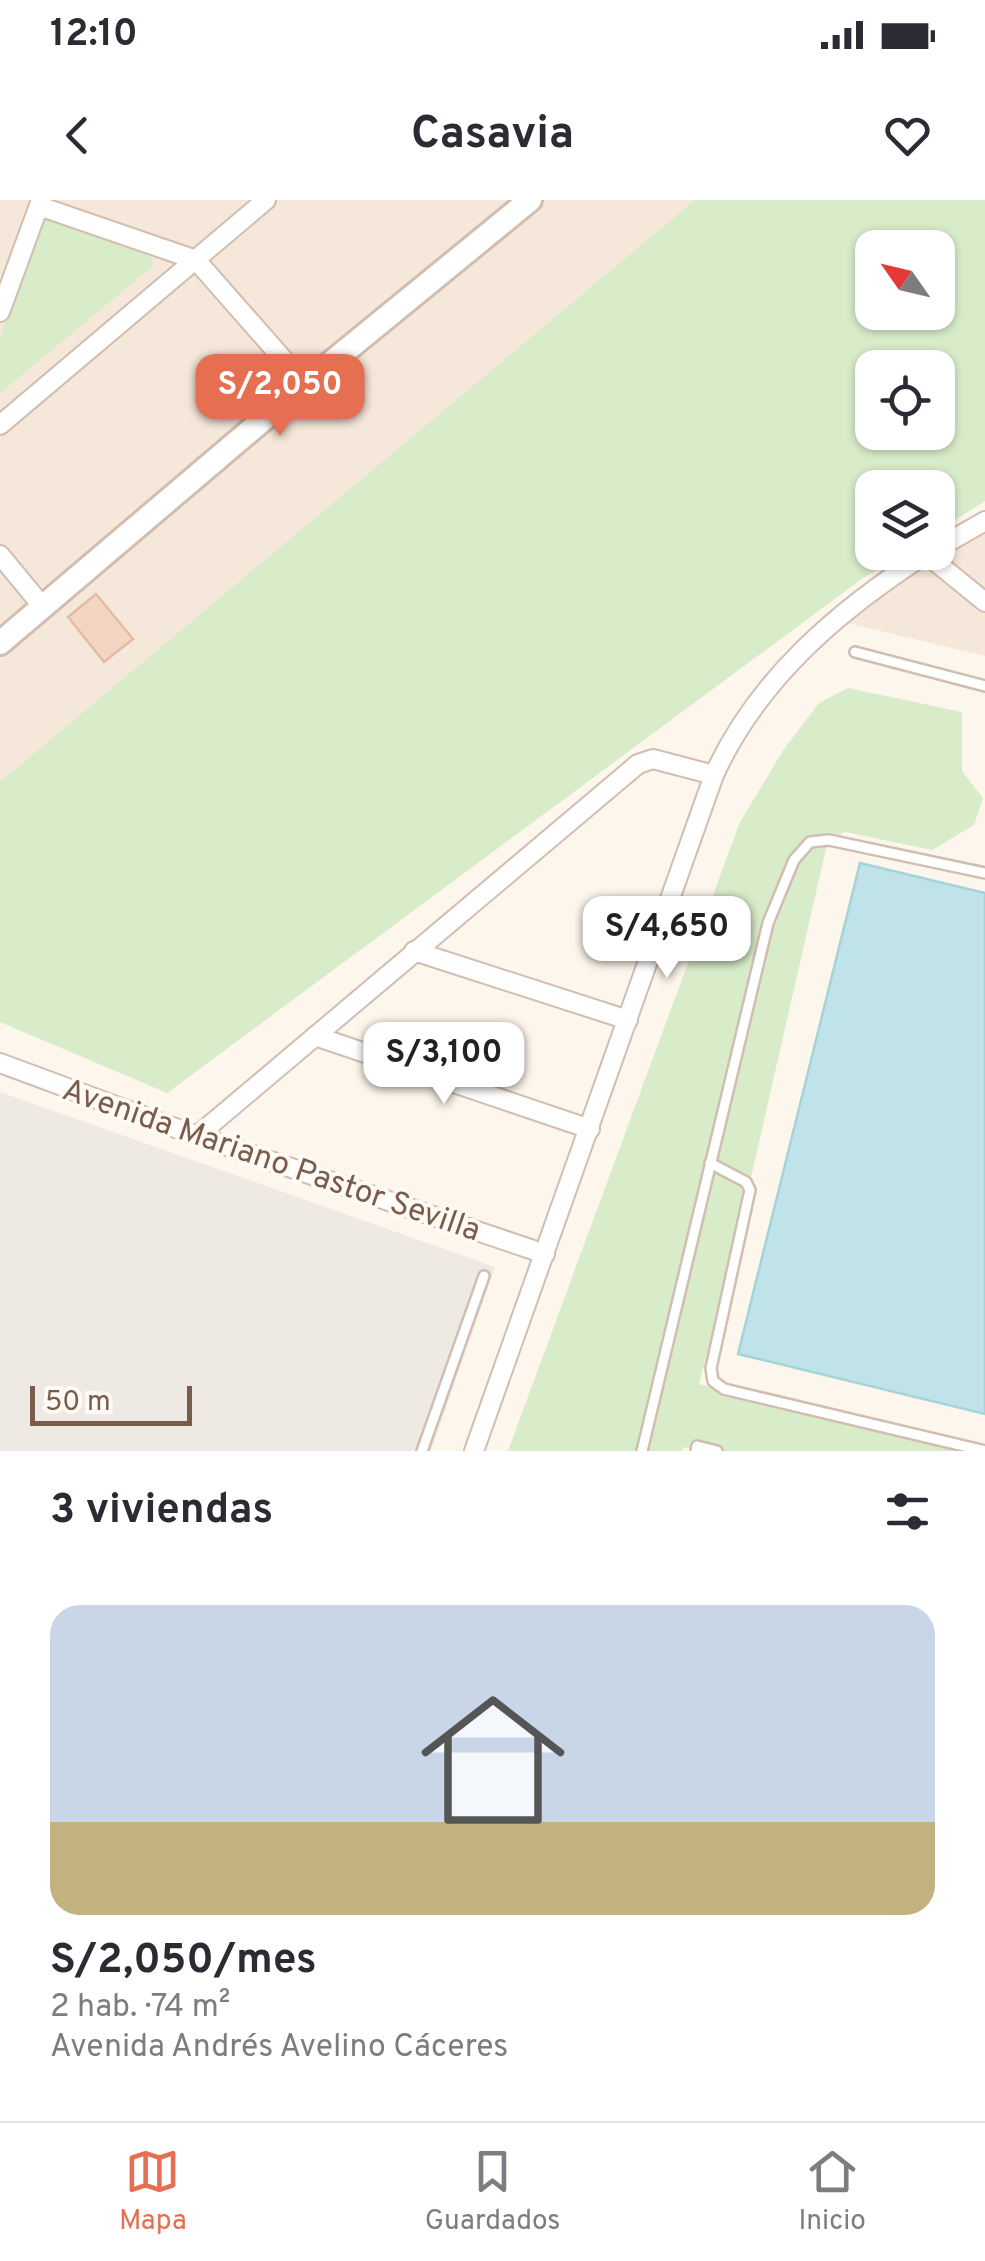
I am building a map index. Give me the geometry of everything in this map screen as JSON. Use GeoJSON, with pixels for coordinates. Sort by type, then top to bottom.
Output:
{"type":"FeatureCollection","features":[{"type":"Feature","properties":{"kind":"street"},"geometry":{"type":"LineString","coordinates":[[0,425],[266,200]]}},
{"type":"Feature","properties":{"kind":"street"},"geometry":{"type":"LineString","coordinates":[[0,643],[305,384],[530,200]]}},
{"type":"Feature","properties":{"kind":"street"},"geometry":{"type":"LineString","coordinates":[[0,312],[40,203],[196,260],[305,384]]}},
{"type":"Feature","properties":{"kind":"street"},"geometry":{"type":"LineString","coordinates":[[955,539],[985,522]]}},
{"type":"Feature","properties":{"kind":"street"},"geometry":{"type":"LineString","coordinates":[[0,555],[43,607]]}},
{"type":"Feature","properties":{"kind":"street"},"geometry":{"type":"LineString","coordinates":[[474,1451],[714,775],[740,725],[792,660],[848,609],[905,570]]}},
{"type":"Feature","properties":{"kind":"street"},"geometry":{"type":"LineString","coordinates":[[950,570],[985,602]]}},
{"type":"Feature","properties":{"kind":"street"},"geometry":{"type":"LineString","coordinates":[[196,1136],[638,764],[653,759],[714,775]]}},
{"type":"Feature","properties":{"kind":"street"},"geometry":{"type":"LineString","coordinates":[[414,952],[628,1020]]}},
{"type":"Feature","properties":{"kind":"street"},"geometry":{"type":"LineString","coordinates":[[314,1036],[590,1128]]}},
{"type":"Feature","properties":{"kind":"street","name":"Avenida Mariano Pastor Sevilla"},"geometry":{"type":"LineString","coordinates":[[0,1063],[196,1136],[545,1254]]}},
{"type":"Feature","properties":{"kind":"lane"},"geometry":{"type":"LineString","coordinates":[[855,652],[985,686]]}},
{"type":"Feature","properties":{"kind":"lane"},"geometry":{"type":"LineString","coordinates":[[642,1451],[768,923],[794,860],[810,842],[829,840],[985,873]]}},
{"type":"Feature","properties":{"kind":"lane"},"geometry":{"type":"LineString","coordinates":[[710,1163],[746,1182],[750,1190],[711,1368],[713,1381],[724,1390],[985,1451]]}},
{"type":"Feature","properties":{"kind":"lane"},"geometry":{"type":"LineString","coordinates":[[422,1451],[484,1276]]}},
{"type":"Feature","properties":{"kind":"lane"},"geometry":{"type":"LineString","coordinates":[[696,1451],[698,1446],[717,1451]]}},
{"type":"Feature","properties":{"kind":"shaded area"},"geometry":{"type":"Polygon","coordinates":[[[0,200],[720,200],[0,799],[0,200]]]}},
{"type":"Feature","properties":{"kind":"shaded area"},"geometry":{"type":"Polygon","coordinates":[[[985,511],[985,656],[827,618],[908,570],[955,570],[955,529],[985,511]]]}},
{"type":"Feature","properties":{"kind":"shaded area"},"geometry":{"type":"Polygon","coordinates":[[[0,1092],[495,1267],[431,1451],[0,1451],[0,1092]]]}},
{"type":"Feature","properties":{"kind":"green space"},"geometry":{"type":"Polygon","coordinates":[[[695,200],[985,200],[985,501],[955,520],[955,470],[855,470],[855,570],[876,570],[167,1093],[0,1022],[0,782],[695,200]]]}},
{"type":"Feature","properties":{"kind":"green space"},"geometry":{"type":"Polygon","coordinates":[[[53,217],[149,254],[154,265],[0,393],[0,338],[43,222],[53,217]]]}},
{"type":"Feature","properties":{"kind":"green space"},"geometry":{"type":"Polygon","coordinates":[[[848,688],[962,712],[962,771],[983,798],[974,825],[932,850],[845,832],[828,840],[744,1208],[699,1384],[973,1451],[700,1451],[684,1447],[682,1451],[508,1451],[740,822],[784,749],[819,703],[848,688]]]}},
{"type":"Feature","properties":{"kind":"water"},"geometry":{"type":"Polygon","coordinates":[[[860,863],[985,893],[985,1414],[738,1354],[860,863]]]}},
{"type":"Feature","properties":{"kind":"building"},"geometry":{"type":"Polygon","coordinates":[[[96,594],[133,639],[104,662],[68,617],[96,594]]]}}]}
